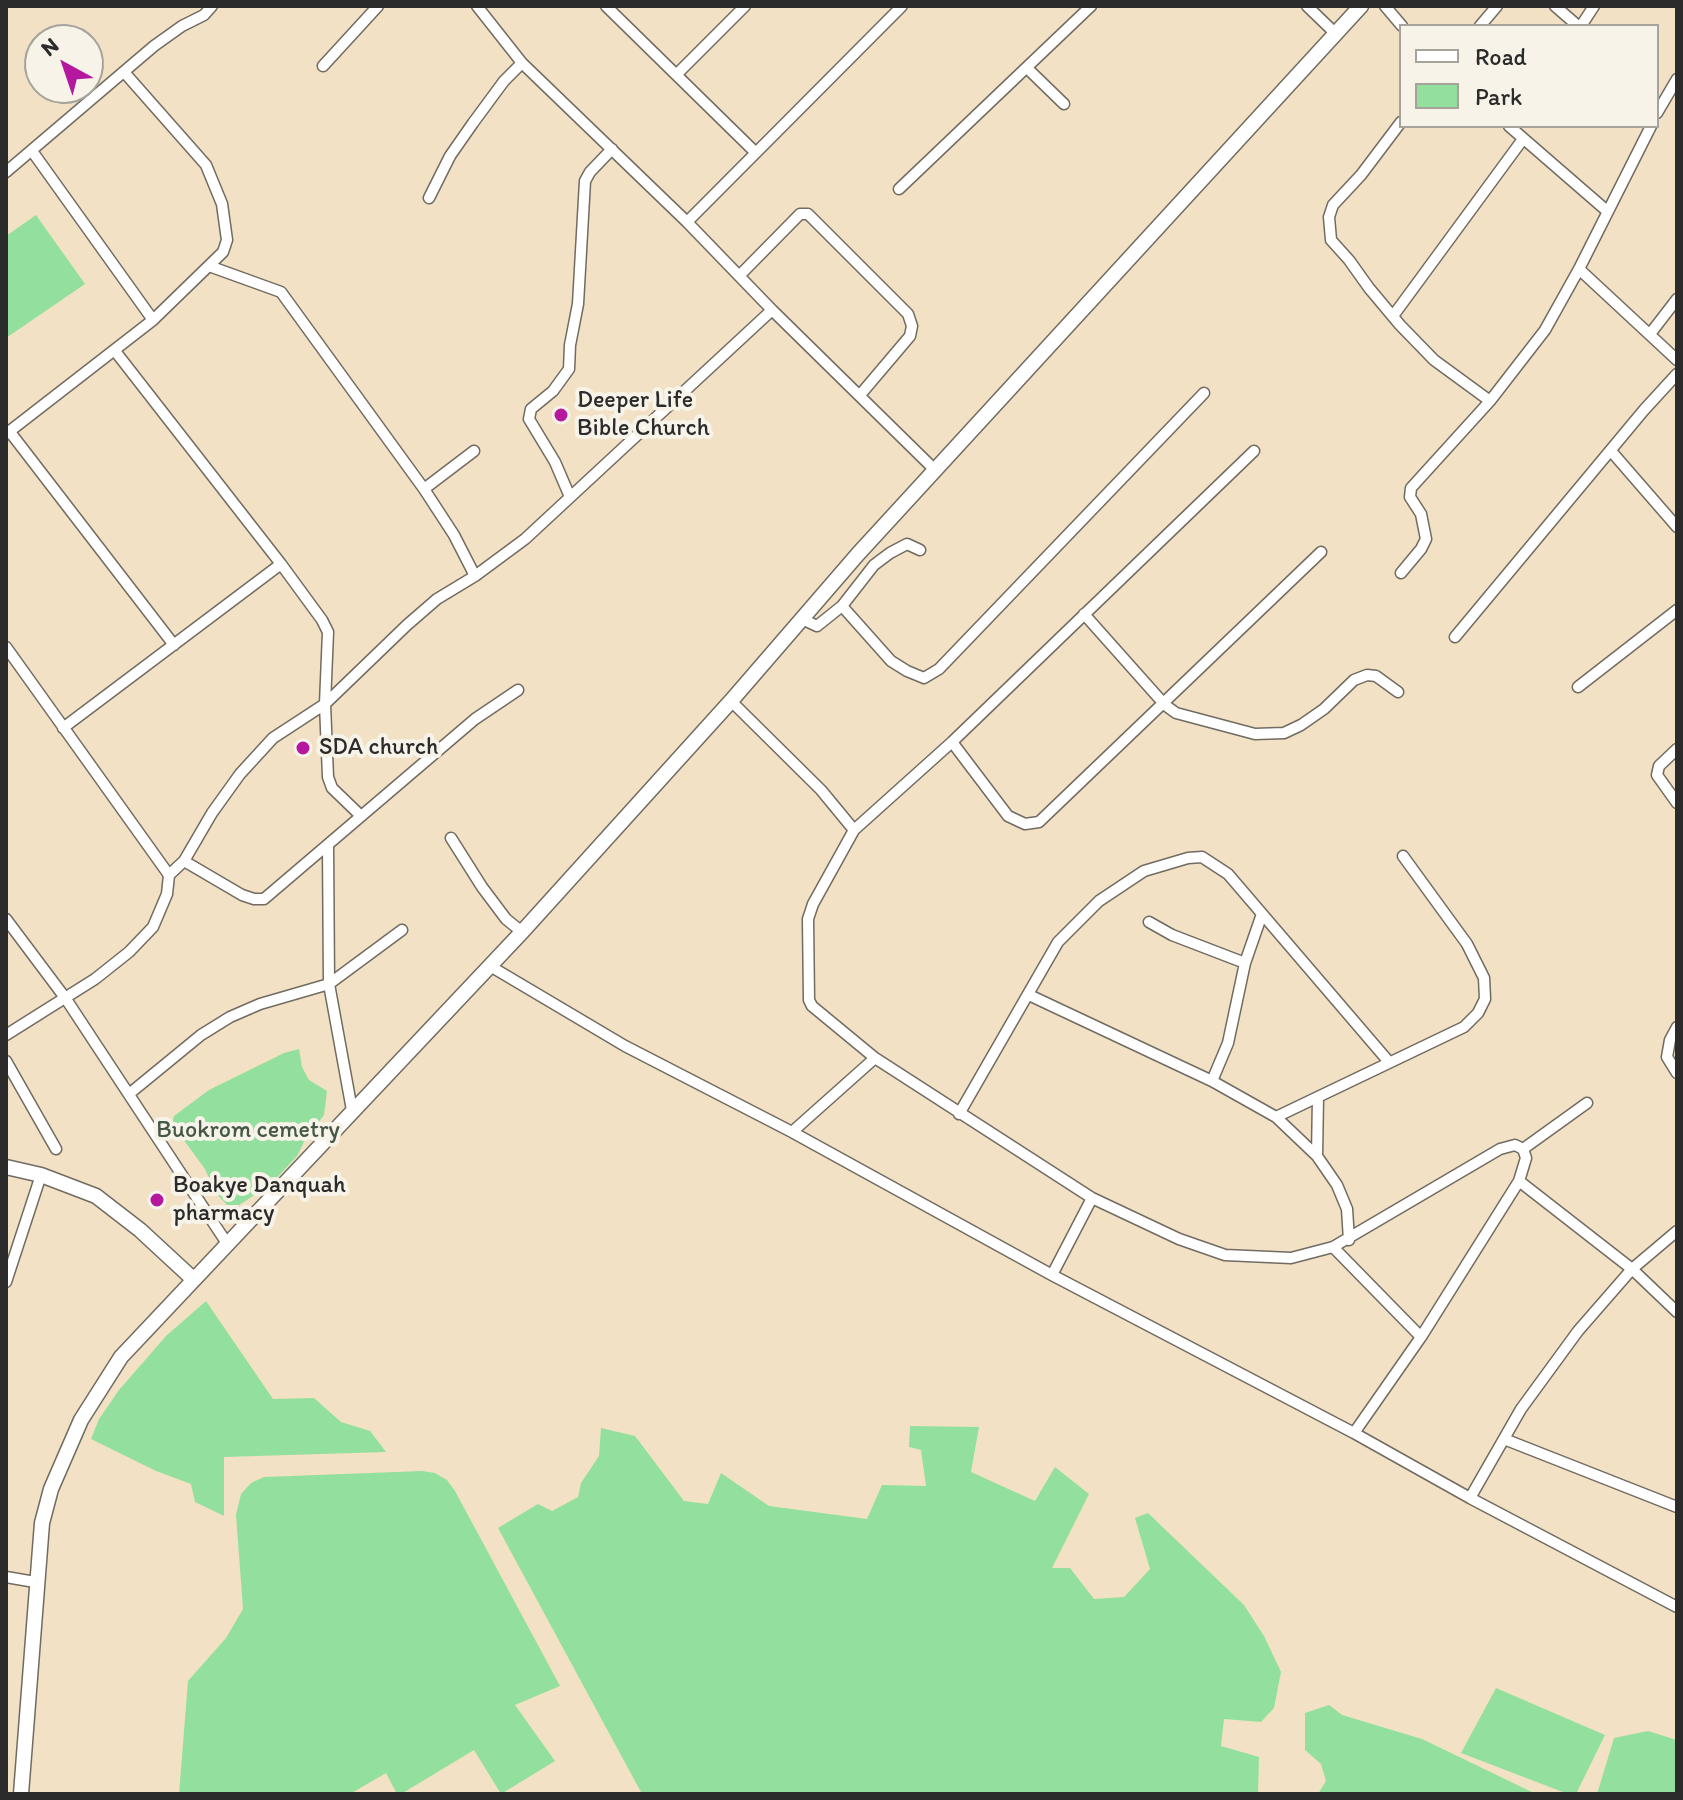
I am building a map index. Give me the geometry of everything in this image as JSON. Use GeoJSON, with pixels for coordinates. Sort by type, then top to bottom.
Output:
{"type":"FeatureCollection","features":[{"type":"Feature","properties":{"kind":"street"},"geometry":{"type":"LineString","coordinates":[[6,172],[154,46],[204,15],[212,6]]}},
{"type":"Feature","properties":{"kind":"street"},"geometry":{"type":"LineString","coordinates":[[323,66],[378,6]]}},
{"type":"Feature","properties":{"kind":"street"},"geometry":{"type":"LineString","coordinates":[[477,6],[522,63],[687,222],[936,471]]}},
{"type":"Feature","properties":{"kind":"street"},"geometry":{"type":"LineString","coordinates":[[606,6],[755,152]]}},
{"type":"Feature","properties":{"kind":"street"},"geometry":{"type":"LineString","coordinates":[[677,74],[745,6]]}},
{"type":"Feature","properties":{"kind":"street"},"geometry":{"type":"LineString","coordinates":[[687,222],[902,6]]}},
{"type":"Feature","properties":{"kind":"street"},"geometry":{"type":"LineString","coordinates":[[899,189],[1091,6]]}},
{"type":"Feature","properties":{"kind":"street"},"geometry":{"type":"LineString","coordinates":[[1307,6],[1335,33]]}},
{"type":"Feature","properties":{"kind":"street"},"geometry":{"type":"LineString","coordinates":[[21,1794],[35,1582],[42,1523],[51,1489],[85,1412],[121,1357],[522,932],[731,701],[858,554],[1361,6]]}},
{"type":"Feature","properties":{"kind":"street"},"geometry":{"type":"LineString","coordinates":[[1385,6],[1400,24]]}},
{"type":"Feature","properties":{"kind":"street"},"geometry":{"type":"LineString","coordinates":[[1482,24],[1497,6]]}},
{"type":"Feature","properties":{"kind":"street"},"geometry":{"type":"LineString","coordinates":[[1555,6],[1577,24]]}},
{"type":"Feature","properties":{"kind":"street"},"geometry":{"type":"LineString","coordinates":[[1580,24],[1594,6]]}},
{"type":"Feature","properties":{"kind":"street"},"geometry":{"type":"LineString","coordinates":[[429,198],[450,156],[504,81],[522,63]]}},
{"type":"Feature","properties":{"kind":"street"},"geometry":{"type":"LineString","coordinates":[[1028,69],[1064,104]]}},
{"type":"Feature","properties":{"kind":"street"},"geometry":{"type":"LineString","coordinates":[[124,72],[206,165],[222,204],[227,240],[223,252],[153,320],[8,433],[174,645]]}},
{"type":"Feature","properties":{"kind":"street"},"geometry":{"type":"LineString","coordinates":[[1661,96],[1677,79]]}},
{"type":"Feature","properties":{"kind":"street"},"geometry":{"type":"LineString","coordinates":[[1399,125],[1361,175],[1333,205],[1328,232],[1331,240],[1393,316],[1434,360],[1490,401]]}},
{"type":"Feature","properties":{"kind":"street"},"geometry":{"type":"LineString","coordinates":[[1511,128],[1607,211]]}},
{"type":"Feature","properties":{"kind":"street"},"geometry":{"type":"LineString","coordinates":[[1401,573],[1426,539],[1421,514],[1410,497],[1411,488],[1490,401],[1545,330],[1650,128]]}},
{"type":"Feature","properties":{"kind":"street"},"geometry":{"type":"LineString","coordinates":[[1393,316],[1523,139]]}},
{"type":"Feature","properties":{"kind":"street"},"geometry":{"type":"LineString","coordinates":[[570,497],[555,462],[529,419],[531,409],[553,391],[569,369],[578,304],[585,181],[612,149]]}},
{"type":"Feature","properties":{"kind":"street"},"geometry":{"type":"LineString","coordinates":[[32,151],[153,320]]}},
{"type":"Feature","properties":{"kind":"street"},"geometry":{"type":"LineString","coordinates":[[739,276],[800,214],[808,214],[908,314],[912,326],[910,336],[860,395]]}},
{"type":"Feature","properties":{"kind":"street"},"geometry":{"type":"LineString","coordinates":[[209,266],[281,292],[424,489],[454,535],[475,576]]}},
{"type":"Feature","properties":{"kind":"street"},"geometry":{"type":"LineString","coordinates":[[1579,269],[1677,360]]}},
{"type":"Feature","properties":{"kind":"street"},"geometry":{"type":"LineString","coordinates":[[1650,334],[1677,299]]}},
{"type":"Feature","properties":{"kind":"street"},"geometry":{"type":"LineString","coordinates":[[6,1035],[66,999],[129,952],[153,927],[167,894],[169,875],[184,861],[212,813],[240,774],[273,738],[325,704],[437,599],[475,576],[525,539],[772,310]]}},
{"type":"Feature","properties":{"kind":"street"},"geometry":{"type":"LineString","coordinates":[[115,351],[281,564],[328,632],[325,704],[328,777],[332,788],[361,816]]}},
{"type":"Feature","properties":{"kind":"street"},"geometry":{"type":"LineString","coordinates":[[1455,637],[1677,374]]}},
{"type":"Feature","properties":{"kind":"street"},"geometry":{"type":"LineString","coordinates":[[842,606],[891,661],[924,678],[939,669],[1204,393]]}},
{"type":"Feature","properties":{"kind":"street"},"geometry":{"type":"LineString","coordinates":[[424,489],[474,451]]}},
{"type":"Feature","properties":{"kind":"street"},"geometry":{"type":"LineString","coordinates":[[1254,451],[952,742],[854,830],[813,904],[808,919],[809,1000],[812,1006],[875,1058],[1092,1198],[1179,1239],[1225,1255],[1291,1258],[1333,1247],[1500,1149],[1515,1145],[1523,1149],[1526,1158],[1519,1181],[1421,1337],[1354,1433]]}},
{"type":"Feature","properties":{"kind":"street"},"geometry":{"type":"LineString","coordinates":[[1611,451],[1677,527]]}},
{"type":"Feature","properties":{"kind":"street"},"geometry":{"type":"LineString","coordinates":[[802,619],[817,626],[842,606],[874,565],[890,553],[907,544],[920,550]]}},
{"type":"Feature","properties":{"kind":"street"},"geometry":{"type":"LineString","coordinates":[[952,742],[1008,816],[1025,824],[1039,822],[1165,705],[1321,552]]}},
{"type":"Feature","properties":{"kind":"street"},"geometry":{"type":"LineString","coordinates":[[858,554],[874,565]]}},
{"type":"Feature","properties":{"kind":"street"},"geometry":{"type":"LineString","coordinates":[[63,728],[281,564]]}},
{"type":"Feature","properties":{"kind":"street"},"geometry":{"type":"LineString","coordinates":[[1578,687],[1677,610]]}},
{"type":"Feature","properties":{"kind":"street"},"geometry":{"type":"LineString","coordinates":[[1084,614],[1165,705],[1188,717],[1255,734],[1284,733],[1301,725],[1324,709],[1354,680],[1367,675],[1376,676],[1398,692]]}},
{"type":"Feature","properties":{"kind":"street"},"geometry":{"type":"LineString","coordinates":[[6,647],[169,875]]}},
{"type":"Feature","properties":{"kind":"street"},"geometry":{"type":"LineString","coordinates":[[184,861],[242,895],[264,899],[475,719],[518,690]]}},
{"type":"Feature","properties":{"kind":"street"},"geometry":{"type":"LineString","coordinates":[[731,701],[821,790],[854,830]]}},
{"type":"Feature","properties":{"kind":"street"},"geometry":{"type":"LineString","coordinates":[[1677,749],[1659,766],[1657,775],[1677,803]]}},
{"type":"Feature","properties":{"kind":"street"},"geometry":{"type":"LineString","coordinates":[[451,838],[506,919],[522,932]]}},
{"type":"Feature","properties":{"kind":"street"},"geometry":{"type":"LineString","coordinates":[[328,845],[329,984],[352,1110]]}},
{"type":"Feature","properties":{"kind":"street"},"geometry":{"type":"LineString","coordinates":[[1276,1117],[1464,1027],[1478,1013],[1485,999],[1484,978],[1467,944],[1403,856]]}},
{"type":"Feature","properties":{"kind":"street"},"geometry":{"type":"LineString","coordinates":[[959,1114],[1058,942],[1099,901],[1144,871],[1202,857],[1228,874],[1389,1062]]}},
{"type":"Feature","properties":{"kind":"street"},"geometry":{"type":"LineString","coordinates":[[1212,1081],[1228,1043],[1245,963],[1262,914]]}},
{"type":"Feature","properties":{"kind":"street"},"geometry":{"type":"LineString","coordinates":[[6,919],[66,999],[228,1245]]}},
{"type":"Feature","properties":{"kind":"street"},"geometry":{"type":"LineString","coordinates":[[1149,922],[1172,935],[1245,963]]}},
{"type":"Feature","properties":{"kind":"street"},"geometry":{"type":"LineString","coordinates":[[129,1094],[201,1035],[230,1017],[260,1004],[329,984],[402,930]]}},
{"type":"Feature","properties":{"kind":"street"},"geometry":{"type":"LineString","coordinates":[[490,966],[625,1046],[792,1132],[1052,1275],[1677,1607]]}},
{"type":"Feature","properties":{"kind":"street"},"geometry":{"type":"LineString","coordinates":[[1029,995],[1212,1081],[1276,1117],[1317,1156],[1337,1185],[1347,1209],[1349,1240]]}},
{"type":"Feature","properties":{"kind":"street"},"geometry":{"type":"LineString","coordinates":[[1677,1027],[1670,1040],[1667,1057],[1677,1073]]}},
{"type":"Feature","properties":{"kind":"street"},"geometry":{"type":"LineString","coordinates":[[792,1132],[875,1058]]}},
{"type":"Feature","properties":{"kind":"street"},"geometry":{"type":"LineString","coordinates":[[6,1061],[56,1149]]}},
{"type":"Feature","properties":{"kind":"street"},"geometry":{"type":"LineString","coordinates":[[1317,1156],[1318,1097]]}},
{"type":"Feature","properties":{"kind":"street"},"geometry":{"type":"LineString","coordinates":[[1523,1149],[1587,1103]]}},
{"type":"Feature","properties":{"kind":"street"},"geometry":{"type":"LineString","coordinates":[[6,1167],[41,1175],[96,1196],[140,1230],[193,1279]]}},
{"type":"Feature","properties":{"kind":"street"},"geometry":{"type":"LineString","coordinates":[[6,1282],[41,1175]]}},
{"type":"Feature","properties":{"kind":"street"},"geometry":{"type":"LineString","coordinates":[[1519,1181],[1632,1269],[1677,1312]]}},
{"type":"Feature","properties":{"kind":"street"},"geometry":{"type":"LineString","coordinates":[[1052,1275],[1092,1198]]}},
{"type":"Feature","properties":{"kind":"street"},"geometry":{"type":"LineString","coordinates":[[1470,1498],[1521,1409],[1578,1331],[1632,1269],[1677,1231]]}},
{"type":"Feature","properties":{"kind":"street"},"geometry":{"type":"LineString","coordinates":[[1333,1247],[1421,1337]]}},
{"type":"Feature","properties":{"kind":"street"},"geometry":{"type":"LineString","coordinates":[[1504,1439],[1677,1507]]}},
{"type":"Feature","properties":{"kind":"street"},"geometry":{"type":"LineString","coordinates":[[6,1577],[35,1582]]}},
{"type":"Feature","properties":{"kind":"green space"},"geometry":{"type":"Polygon","coordinates":[[[36,215],[85,284],[6,338],[6,236],[36,215]]]}},
{"type":"Feature","properties":{"kind":"green space","name":"Buokrom cemetry"},"geometry":{"type":"Polygon","coordinates":[[[299,1049],[302,1067],[309,1080],[327,1091],[324,1115],[297,1156],[270,1185],[239,1205],[227,1205],[216,1193],[205,1169],[171,1128],[174,1116],[209,1090],[284,1053],[299,1049]]]}},
{"type":"Feature","properties":{"kind":"green space"},"geometry":{"type":"Polygon","coordinates":[[[206,1301],[273,1399],[314,1398],[341,1422],[370,1431],[386,1452],[224,1457],[224,1516],[195,1502],[191,1484],[156,1471],[91,1439],[99,1419],[119,1390],[166,1336],[206,1301]]]}},
{"type":"Feature","properties":{"kind":"green space"},"geometry":{"type":"Polygon","coordinates":[[[910,1426],[979,1427],[971,1472],[1035,1501],[1055,1467],[1089,1494],[1052,1568],[1070,1568],[1094,1599],[1124,1597],[1150,1569],[1135,1518],[1148,1513],[1244,1605],[1264,1636],[1281,1672],[1274,1708],[1261,1722],[1224,1719],[1221,1746],[1259,1757],[1258,1794],[642,1794],[498,1528],[538,1504],[552,1511],[578,1497],[581,1483],[599,1456],[601,1428],[635,1436],[684,1501],[708,1504],[721,1473],[769,1506],[867,1519],[882,1485],[926,1486],[921,1450],[909,1447],[910,1426]]]}},
{"type":"Feature","properties":{"kind":"green space"},"geometry":{"type":"Polygon","coordinates":[[[435,1473],[447,1480],[455,1491],[560,1686],[515,1705],[555,1761],[501,1794],[474,1750],[401,1794],[397,1794],[386,1773],[350,1794],[179,1794],[188,1681],[226,1638],[243,1609],[236,1515],[241,1494],[251,1483],[264,1477],[435,1473]]]}},
{"type":"Feature","properties":{"kind":"green space"},"geometry":{"type":"Polygon","coordinates":[[[1496,1688],[1605,1735],[1576,1794],[1568,1794],[1461,1753],[1496,1688]]]}},
{"type":"Feature","properties":{"kind":"green space"},"geometry":{"type":"Polygon","coordinates":[[[1329,1705],[1342,1715],[1422,1739],[1536,1794],[1318,1794],[1326,1781],[1321,1764],[1305,1750],[1305,1713],[1329,1705]]]}},
{"type":"Feature","properties":{"kind":"green space"},"geometry":{"type":"Polygon","coordinates":[[[1648,1731],[1677,1740],[1677,1794],[1597,1794],[1614,1738],[1648,1731]]]}},
{"type":"Feature","properties":{"kind":"place","name":"Deeper Life Bible Church"},"geometry":{"type":"Point","coordinates":[561,415]}},
{"type":"Feature","properties":{"kind":"place","name":"SDA church"},"geometry":{"type":"Point","coordinates":[303,748]}},
{"type":"Feature","properties":{"kind":"place","name":"Boakye Danquah pharmacy"},"geometry":{"type":"Point","coordinates":[157,1200]}}]}
